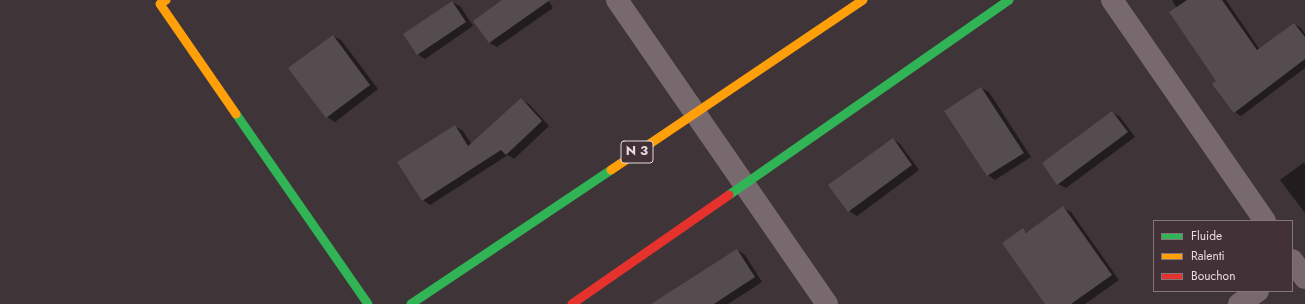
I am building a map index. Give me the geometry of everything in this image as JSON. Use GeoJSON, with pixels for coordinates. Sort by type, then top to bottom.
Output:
{"type":"FeatureCollection","features":[{"type":"Feature","properties":{"kind":"street"},"geometry":{"type":"LineString","coordinates":[[166,0],[160,4],[368,304]]}},
{"type":"Feature","properties":{"kind":"street"},"geometry":{"type":"LineString","coordinates":[[617,0],[827,304]]}},
{"type":"Feature","properties":{"kind":"street","name":"N 3"},"geometry":{"type":"LineString","coordinates":[[411,304],[863,0]]}},
{"type":"Feature","properties":{"kind":"street"},"geometry":{"type":"LineString","coordinates":[[572,304],[1009,0]]}},
{"type":"Feature","properties":{"kind":"street"},"geometry":{"type":"LineString","coordinates":[[1112,0],[1264,220]]}},
{"type":"Feature","properties":{"kind":"street"},"geometry":{"type":"LineString","coordinates":[[1239,304],[1257,292]]}},
{"type":"Feature","properties":{"kind":"building"},"geometry":{"type":"Polygon","coordinates":[[[502,0],[550,0],[489,43],[473,21],[502,0]]]}},
{"type":"Feature","properties":{"kind":"building"},"geometry":{"type":"Polygon","coordinates":[[[1187,0],[1222,0],[1257,50],[1294,23],[1305,37],[1305,59],[1234,113],[1212,84],[1216,81],[1169,12],[1187,0]]]}},
{"type":"Feature","properties":{"kind":"building"},"geometry":{"type":"Polygon","coordinates":[[[452,1],[466,22],[417,55],[403,34],[452,1]]]}},
{"type":"Feature","properties":{"kind":"building"},"geometry":{"type":"Polygon","coordinates":[[[333,35],[370,85],[326,118],[288,68],[333,35]]]}},
{"type":"Feature","properties":{"kind":"building"},"geometry":{"type":"Polygon","coordinates":[[[981,87],[1024,153],[987,176],[944,111],[981,87]]]}},
{"type":"Feature","properties":{"kind":"building"},"geometry":{"type":"Polygon","coordinates":[[[521,98],[542,121],[506,155],[501,150],[422,201],[397,162],[455,125],[468,146],[521,98]]]}},
{"type":"Feature","properties":{"kind":"building"},"geometry":{"type":"Polygon","coordinates":[[[1112,111],[1128,132],[1057,185],[1042,163],[1112,111]]]}},
{"type":"Feature","properties":{"kind":"building"},"geometry":{"type":"Polygon","coordinates":[[[893,138],[912,165],[848,212],[828,185],[893,138]]]}},
{"type":"Feature","properties":{"kind":"building"},"geometry":{"type":"Polygon","coordinates":[[[1063,206],[1112,275],[1071,304],[1045,304],[1002,243],[1023,228],[1026,233],[1063,206]]]}},
{"type":"Feature","properties":{"kind":"building"},"geometry":{"type":"Polygon","coordinates":[[[737,249],[755,277],[714,304],[651,304],[737,249]]]}},
{"type":"Feature","properties":{"kind":"traffic: fast"},"geometry":{"type":"LineString","coordinates":[[729,195],[1009,0]]}},
{"type":"Feature","properties":{"kind":"traffic: fast"},"geometry":{"type":"LineString","coordinates":[[236,114],[368,304]]}},
{"type":"Feature","properties":{"kind":"traffic: fast"},"geometry":{"type":"LineString","coordinates":[[411,304],[611,170]]}},
{"type":"Feature","properties":{"kind":"traffic: slow"},"geometry":{"type":"LineString","coordinates":[[166,0],[160,4],[236,114]]}},
{"type":"Feature","properties":{"kind":"traffic: slow"},"geometry":{"type":"LineString","coordinates":[[611,170],[863,0]]}},
{"type":"Feature","properties":{"kind":"traffic: jam"},"geometry":{"type":"LineString","coordinates":[[572,304],[729,195]]}}]}
